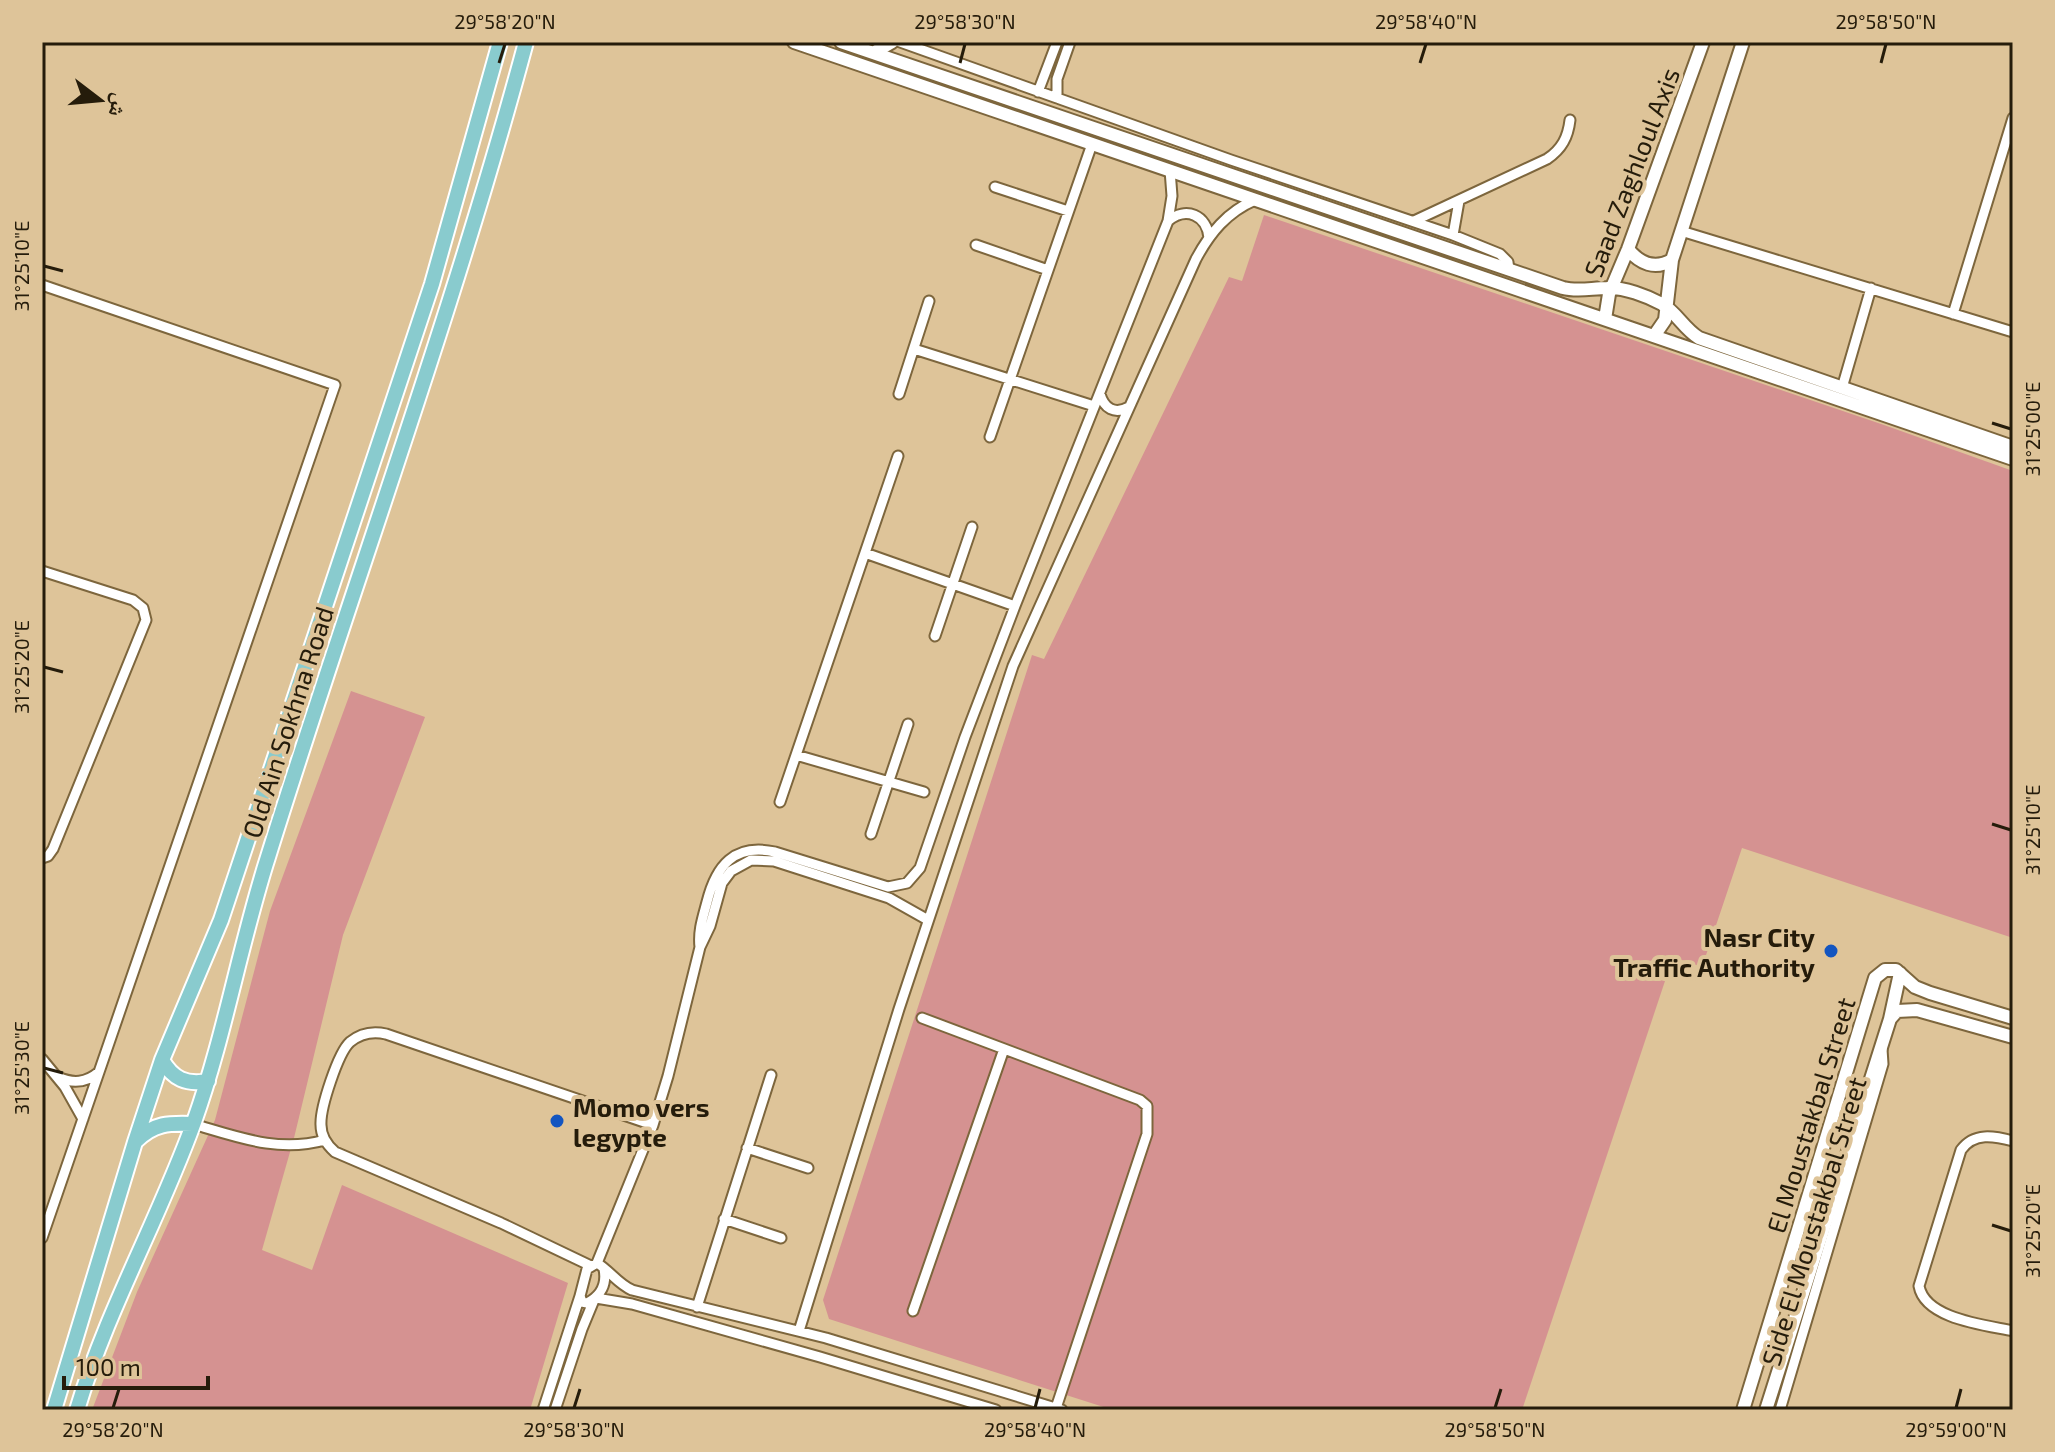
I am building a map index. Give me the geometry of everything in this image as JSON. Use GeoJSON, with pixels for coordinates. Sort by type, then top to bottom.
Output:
{"type":"FeatureCollection","features":[{"type":"Feature","properties":{"kind":"main road","name":"Old Ain Sokhna Road"},"geometry":{"type":"LineString","coordinates":[[54,1410],[162,1060],[229,897],[432,284],[500,42]]}},
{"type":"Feature","properties":{"kind":"main road","name":"Old Ain Sokhna Road"},"geometry":{"type":"LineString","coordinates":[[77,1410],[110,1318],[193,1124],[208,1081],[267,858],[454,292],[526,42]]}},
{"type":"Feature","properties":{"kind":"main road"},"geometry":{"type":"LineString","coordinates":[[794,42],[2013,459]]}},
{"type":"Feature","properties":{"kind":"main road"},"geometry":{"type":"LineString","coordinates":[[841,42],[1569,290],[1612,288],[1654,300],[1666,306],[1688,331],[1699,338],[2013,447]]}},
{"type":"Feature","properties":{"kind":"main road"},"geometry":{"type":"LineString","coordinates":[[873,53],[892,42]]}},
{"type":"Feature","properties":{"kind":"main road"},"geometry":{"type":"LineString","coordinates":[[1654,336],[1662,326],[1672,260],[1743,42]]}},
{"type":"Feature","properties":{"kind":"main road","name":"Saad Zaghloul Axis"},"geometry":{"type":"LineString","coordinates":[[1605,319],[1607,300],[1702,44]]}},
{"type":"Feature","properties":{"kind":"main road"},"geometry":{"type":"LineString","coordinates":[[1628,249],[1647,264],[1665,264],[1672,260]]}},
{"type":"Feature","properties":{"kind":"main road","name":"El Moustakbal Street"},"geometry":{"type":"LineString","coordinates":[[1745,1404],[1875,978],[1885,970],[1900,973]]}},
{"type":"Feature","properties":{"kind":"main road"},"geometry":{"type":"LineString","coordinates":[[1900,973],[1915,987],[2013,1018]]}},
{"type":"Feature","properties":{"kind":"main road"},"geometry":{"type":"LineString","coordinates":[[1890,1019],[1900,973]]}},
{"type":"Feature","properties":{"kind":"main road","name":"El Moustakbal Street"},"geometry":{"type":"LineString","coordinates":[[1766,1410],[1890,1019],[1897,1011],[1917,1010],[2013,1037]]}},
{"type":"Feature","properties":{"kind":"main road"},"geometry":{"type":"LineString","coordinates":[[1991,1011],[2013,1010]]}},
{"type":"Feature","properties":{"kind":"main road"},"geometry":{"type":"LineString","coordinates":[[162,1060],[176,1077],[197,1084],[208,1081]]}},
{"type":"Feature","properties":{"kind":"main road"},"geometry":{"type":"LineString","coordinates":[[135,1142],[155,1126],[166,1123],[193,1124]]}},
{"type":"Feature","properties":{"kind":"main road"},"geometry":{"type":"LineString","coordinates":[[1804,1156],[1818,1160]]}},
{"type":"Feature","properties":{"kind":"main road"},"geometry":{"type":"LineString","coordinates":[[1765,1287],[1778,1291]]}},
{"type":"Feature","properties":{"kind":"main road"},"geometry":{"type":"LineString","coordinates":[[1766,1336],[1787,1342]]}},
{"type":"Feature","properties":{"kind":"main road"},"geometry":{"type":"LineString","coordinates":[[1734,1393],[1745,1404]]}},
{"type":"Feature","properties":{"kind":"street"},"geometry":{"type":"LineString","coordinates":[[900,42],[1453,235],[1500,254],[1508,262],[1509,270]]}},
{"type":"Feature","properties":{"kind":"street"},"geometry":{"type":"LineString","coordinates":[[1038,92],[1057,42]]}},
{"type":"Feature","properties":{"kind":"street"},"geometry":{"type":"LineString","coordinates":[[1057,98],[1057,79],[1070,42]]}},
{"type":"Feature","properties":{"kind":"street"},"geometry":{"type":"LineString","coordinates":[[1953,314],[2013,118]]}},
{"type":"Feature","properties":{"kind":"street"},"geometry":{"type":"LineString","coordinates":[[1414,221],[1557,152],[1568,132],[1570,120]]}},
{"type":"Feature","properties":{"kind":"street"},"geometry":{"type":"LineString","coordinates":[[990,437],[1092,144]]}},
{"type":"Feature","properties":{"kind":"street"},"geometry":{"type":"LineString","coordinates":[[700,947],[701,923],[714,876],[730,859],[744,852],[775,852],[881,886],[901,885],[912,879],[920,868],[1015,606],[1168,221],[1172,196],[1170,170]]}},
{"type":"Feature","properties":{"kind":"street"},"geometry":{"type":"LineString","coordinates":[[995,187],[1068,211]]}},
{"type":"Feature","properties":{"kind":"street"},"geometry":{"type":"LineString","coordinates":[[799,1331],[928,920],[1013,666],[1196,259],[1209,238],[1229,216],[1255,200]]}},
{"type":"Feature","properties":{"kind":"street"},"geometry":{"type":"LineString","coordinates":[[1453,235],[1459,201]]}},
{"type":"Feature","properties":{"kind":"street"},"geometry":{"type":"LineString","coordinates":[[1168,221],[1182,213],[1197,216],[1207,228],[1209,238]]}},
{"type":"Feature","properties":{"kind":"street"},"geometry":{"type":"LineString","coordinates":[[1681,231],[2013,332]]}},
{"type":"Feature","properties":{"kind":"street"},"geometry":{"type":"LineString","coordinates":[[976,245],[1048,270]]}},
{"type":"Feature","properties":{"kind":"street"},"geometry":{"type":"LineString","coordinates":[[42,285],[335,385],[42,1238]]}},
{"type":"Feature","properties":{"kind":"street"},"geometry":{"type":"LineString","coordinates":[[1842,388],[1871,288]]}},
{"type":"Feature","properties":{"kind":"street"},"geometry":{"type":"LineString","coordinates":[[899,394],[929,301]]}},
{"type":"Feature","properties":{"kind":"street"},"geometry":{"type":"LineString","coordinates":[[914,349],[1094,406]]}},
{"type":"Feature","properties":{"kind":"street"},"geometry":{"type":"LineString","coordinates":[[1100,394],[1103,403],[1110,409],[1120,411],[1129,407]]}},
{"type":"Feature","properties":{"kind":"street"},"geometry":{"type":"LineString","coordinates":[[780,802],[898,456]]}},
{"type":"Feature","properties":{"kind":"street"},"geometry":{"type":"LineString","coordinates":[[935,636],[972,527]]}},
{"type":"Feature","properties":{"kind":"street"},"geometry":{"type":"LineString","coordinates":[[865,553],[1015,606]]}},
{"type":"Feature","properties":{"kind":"street"},"geometry":{"type":"LineString","coordinates":[[42,571],[133,600],[143,608],[146,620],[53,849],[42,858]]}},
{"type":"Feature","properties":{"kind":"street"},"geometry":{"type":"LineString","coordinates":[[871,834],[908,724]]}},
{"type":"Feature","properties":{"kind":"street"},"geometry":{"type":"LineString","coordinates":[[796,755],[924,792]]}},
{"type":"Feature","properties":{"kind":"street"},"geometry":{"type":"LineString","coordinates":[[543,1410],[580,1296],[597,1266],[653,1125],[700,947],[710,926],[722,883],[731,871],[751,860],[774,861],[897,902],[928,920]]}},
{"type":"Feature","properties":{"kind":"street"},"geometry":{"type":"LineString","coordinates":[[897,902],[901,885]]}},
{"type":"Feature","properties":{"kind":"street"},"geometry":{"type":"LineString","coordinates":[[653,1125],[386,1034],[371,1032],[357,1037],[342,1053],[321,1116],[325,1140],[342,1157],[597,1266],[632,1290],[826,1338],[1059,1409],[1147,1134],[1147,1106],[1140,1100],[922,1018]]}},
{"type":"Feature","properties":{"kind":"street","name":"Side El Moustakbal Street"},"geometry":{"type":"LineString","coordinates":[[1780,1410],[1883,1064],[1880,1045]]}},
{"type":"Feature","properties":{"kind":"street"},"geometry":{"type":"LineString","coordinates":[[913,1311],[1004,1049]]}},
{"type":"Feature","properties":{"kind":"street"},"geometry":{"type":"LineString","coordinates":[[42,1059],[58,1077],[83,1119]]}},
{"type":"Feature","properties":{"kind":"street"},"geometry":{"type":"LineString","coordinates":[[58,1077],[76,1082],[100,1072]]}},
{"type":"Feature","properties":{"kind":"street"},"geometry":{"type":"LineString","coordinates":[[697,1307],[771,1075]]}},
{"type":"Feature","properties":{"kind":"street"},"geometry":{"type":"LineString","coordinates":[[193,1124],[276,1146],[307,1145],[325,1140]]}},
{"type":"Feature","properties":{"kind":"street"},"geometry":{"type":"LineString","coordinates":[[2013,1141],[1996,1136],[1976,1138],[1967,1142],[1961,1150],[1919,1286],[1923,1299],[1935,1309],[1965,1321],[2013,1331]]}},
{"type":"Feature","properties":{"kind":"street"},"geometry":{"type":"LineString","coordinates":[[747,1148],[808,1168]]}},
{"type":"Feature","properties":{"kind":"street"},"geometry":{"type":"LineString","coordinates":[[724,1219],[781,1238]]}},
{"type":"Feature","properties":{"kind":"street"},"geometry":{"type":"LineString","coordinates":[[555,1410],[582,1329],[605,1280],[597,1266]]}},
{"type":"Feature","properties":{"kind":"street"},"geometry":{"type":"LineString","coordinates":[[580,1296],[585,1303],[595,1299],[632,1304],[996,1410]]}},
{"type":"Feature","properties":{"kind":"street"},"geometry":{"type":"LineString","coordinates":[[783,1347],[779,1335],[785,1329]]}},
{"type":"Feature","properties":{"kind":"street"},"geometry":{"type":"LineString","coordinates":[[820,1357],[828,1346],[826,1338]]}},
{"type":"Feature","properties":{"kind":"shaded area"},"geometry":{"type":"Polygon","coordinates":[[[1264,215],[2013,471],[2013,938],[1742,848],[1702,967],[1673,957],[1522,1410],[1113,1410],[829,1319],[823,1300],[1032,655],[1044,659],[1229,277],[1242,281],[1264,215]]]}},
{"type":"Feature","properties":{"kind":"shaded area"},"geometry":{"type":"Polygon","coordinates":[[[351,691],[425,717],[343,935],[294,1138],[262,1250],[312,1270],[342,1185],[568,1283],[530,1410],[92,1410],[137,1292],[215,1120],[270,911],[351,691]]]}},
{"type":"Feature","properties":{"kind":"place","name":"Nasr City Traffic Authority"},"geometry":{"type":"Point","coordinates":[1831,951]}},
{"type":"Feature","properties":{"kind":"place","name":"Momo vers legypte"},"geometry":{"type":"Point","coordinates":[557,1121]}}]}
